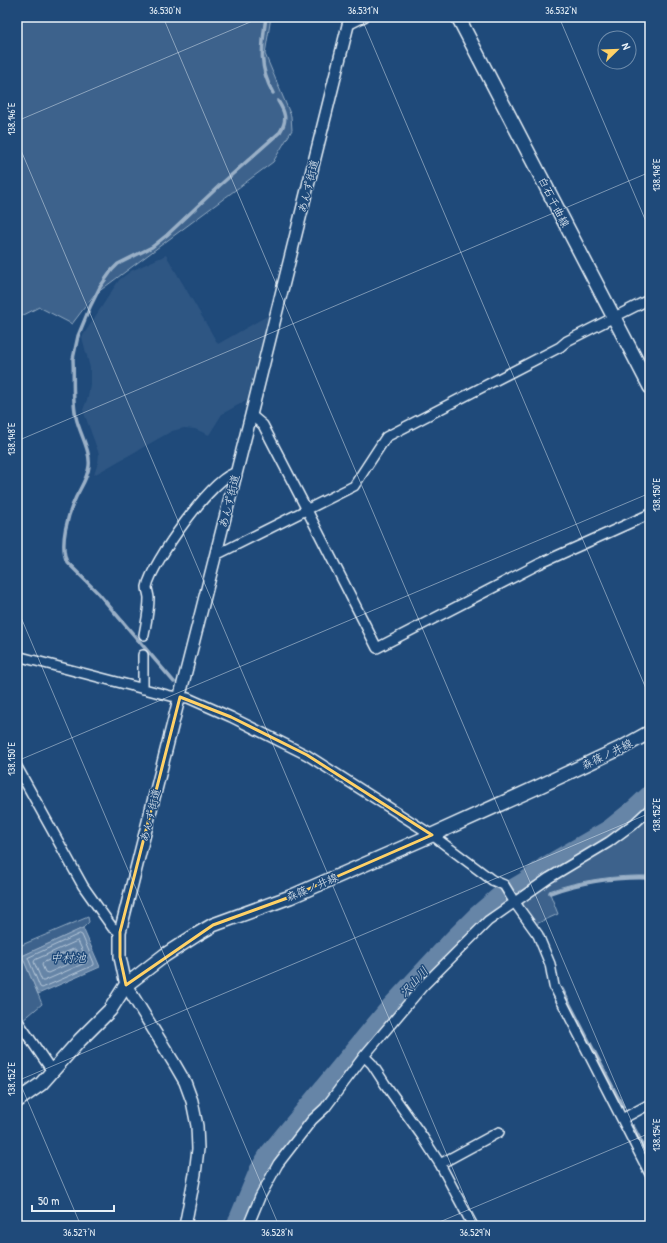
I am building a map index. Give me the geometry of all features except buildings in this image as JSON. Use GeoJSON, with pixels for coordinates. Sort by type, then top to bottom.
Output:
{"type":"FeatureCollection","features":[{"type":"Feature","properties":{"kind":"main road","name":"白石千曲線"},"geometry":{"type":"LineString","coordinates":[[458,17],[650,387]]}},
{"type":"Feature","properties":{"kind":"main road","name":"森篠ノ井線"},"geometry":{"type":"LineString","coordinates":[[17,1101],[41,1084],[80,1040],[110,1010],[126,985],[165,955],[196,935],[213,926],[290,897],[432,835],[547,783],[623,747],[650,732]]}},
{"type":"Feature","properties":{"kind":"street"},"geometry":{"type":"LineString","coordinates":[[349,21],[364,17]]}},
{"type":"Feature","properties":{"kind":"street","name":"あんず街道"},"geometry":{"type":"LineString","coordinates":[[185,1226],[195,1174],[198,1149],[197,1126],[192,1101],[185,1082],[126,985],[120,957],[120,932],[349,21]]}},
{"type":"Feature","properties":{"kind":"street"},"geometry":{"type":"LineString","coordinates":[[216,555],[354,486],[386,437],[560,347],[567,341],[650,300]]}},
{"type":"Feature","properties":{"kind":"street"},"geometry":{"type":"LineString","coordinates":[[251,415],[263,425],[377,648],[538,564],[650,514]]}},
{"type":"Feature","properties":{"kind":"street"},"geometry":{"type":"LineString","coordinates":[[144,635],[150,596],[147,587],[158,561],[204,497],[232,473],[236,473]]}},
{"type":"Feature","properties":{"kind":"street"},"geometry":{"type":"LineString","coordinates":[[143,689],[144,655]]}},
{"type":"Feature","properties":{"kind":"street"},"geometry":{"type":"LineString","coordinates":[[17,656],[171,696],[188,698],[231,717],[307,755],[432,835],[492,880],[504,885],[538,935],[550,964],[554,986],[650,1174]]}},
{"type":"Feature","properties":{"kind":"street"},"geometry":{"type":"LineString","coordinates":[[17,767],[83,886],[112,927],[120,932]]}},
{"type":"Feature","properties":{"kind":"street"},"geometry":{"type":"LineString","coordinates":[[248,1226],[260,1197],[278,1164],[312,1120],[325,1108],[364,1056],[423,986],[488,921],[514,900],[609,842],[650,810]]}},
{"type":"Feature","properties":{"kind":"street"},"geometry":{"type":"LineString","coordinates":[[17,1020],[52,1071]]}},
{"type":"Feature","properties":{"kind":"street"},"geometry":{"type":"LineString","coordinates":[[364,1056],[372,1064],[440,1164],[473,1226]]}},
{"type":"Feature","properties":{"kind":"street"},"geometry":{"type":"LineString","coordinates":[[622,1119],[650,1104]]}},
{"type":"Feature","properties":{"kind":"street"},"geometry":{"type":"LineString","coordinates":[[440,1164],[499,1132]]}},
{"type":"Feature","properties":{"kind":"highlighted area"},"geometry":{"type":"Polygon","coordinates":[[[180,697],[231,717],[307,755],[432,835],[290,897],[213,925],[126,985],[120,957],[120,932],[180,697]]]}},
{"type":"Feature","properties":{"kind":"shaded area"},"geometry":{"type":"Polygon","coordinates":[[[17,17],[271,17],[265,54],[291,116],[292,130],[273,162],[94,295],[72,324],[39,307],[20,317],[17,317],[17,17]]]}},
{"type":"Feature","properties":{"kind":"shaded area"},"geometry":{"type":"Polygon","coordinates":[[[166,255],[218,344],[269,315],[247,400],[222,414],[209,435],[195,429],[184,428],[172,431],[94,475],[99,454],[83,410],[88,397],[90,368],[82,337],[119,280],[131,271],[166,255]]]}},
{"type":"Feature","properties":{"kind":"shaded area"},"geometry":{"type":"Polygon","coordinates":[[[650,817],[650,876],[624,876],[598,879],[549,891],[558,914],[536,924],[523,906],[523,901],[552,881],[609,847],[650,817]]]}},
{"type":"Feature","properties":{"kind":"shaded area"},"geometry":{"type":"Polygon","coordinates":[[[88,917],[89,922],[83,928],[22,956],[42,1004],[22,1021],[17,1013],[17,947],[88,917]]]}},
{"type":"Feature","properties":{"kind":"water","name":"中村池"},"geometry":{"type":"Polygon","coordinates":[[[83,928],[100,967],[38,994],[22,956],[83,928]]]}},
{"type":"Feature","properties":{"kind":"waterway"},"geometry":{"type":"LineString","coordinates":[[266,17],[262,55],[265,74],[273,93]]}},
{"type":"Feature","properties":{"kind":"waterway"},"geometry":{"type":"LineString","coordinates":[[174,682],[98,593],[67,562],[64,538],[68,520],[73,504],[86,478],[89,466],[87,448],[75,410],[73,359],[78,336],[90,307],[100,287],[112,270],[118,264],[152,247],[167,235],[280,132],[284,124],[285,116],[278,101]]}},
{"type":"Feature","properties":{"kind":"waterway","name":"沢山川"},"geometry":{"type":"LineString","coordinates":[[236,1226],[259,1171],[270,1153],[389,1009],[454,939],[499,897],[525,882],[545,867],[609,830],[650,795]]}},
{"type":"Feature","properties":{"kind":"waterway"},"geometry":{"type":"LineString","coordinates":[[550,893],[599,881],[625,878],[650,878]]}},
{"type":"Feature","properties":{"kind":"waterway"},"geometry":{"type":"LineString","coordinates":[[562,989],[623,1107]]}},
{"type":"Feature","properties":{"kind":"waterway"},"geometry":{"type":"LineString","coordinates":[[633,1126],[650,1158]]}}]}
